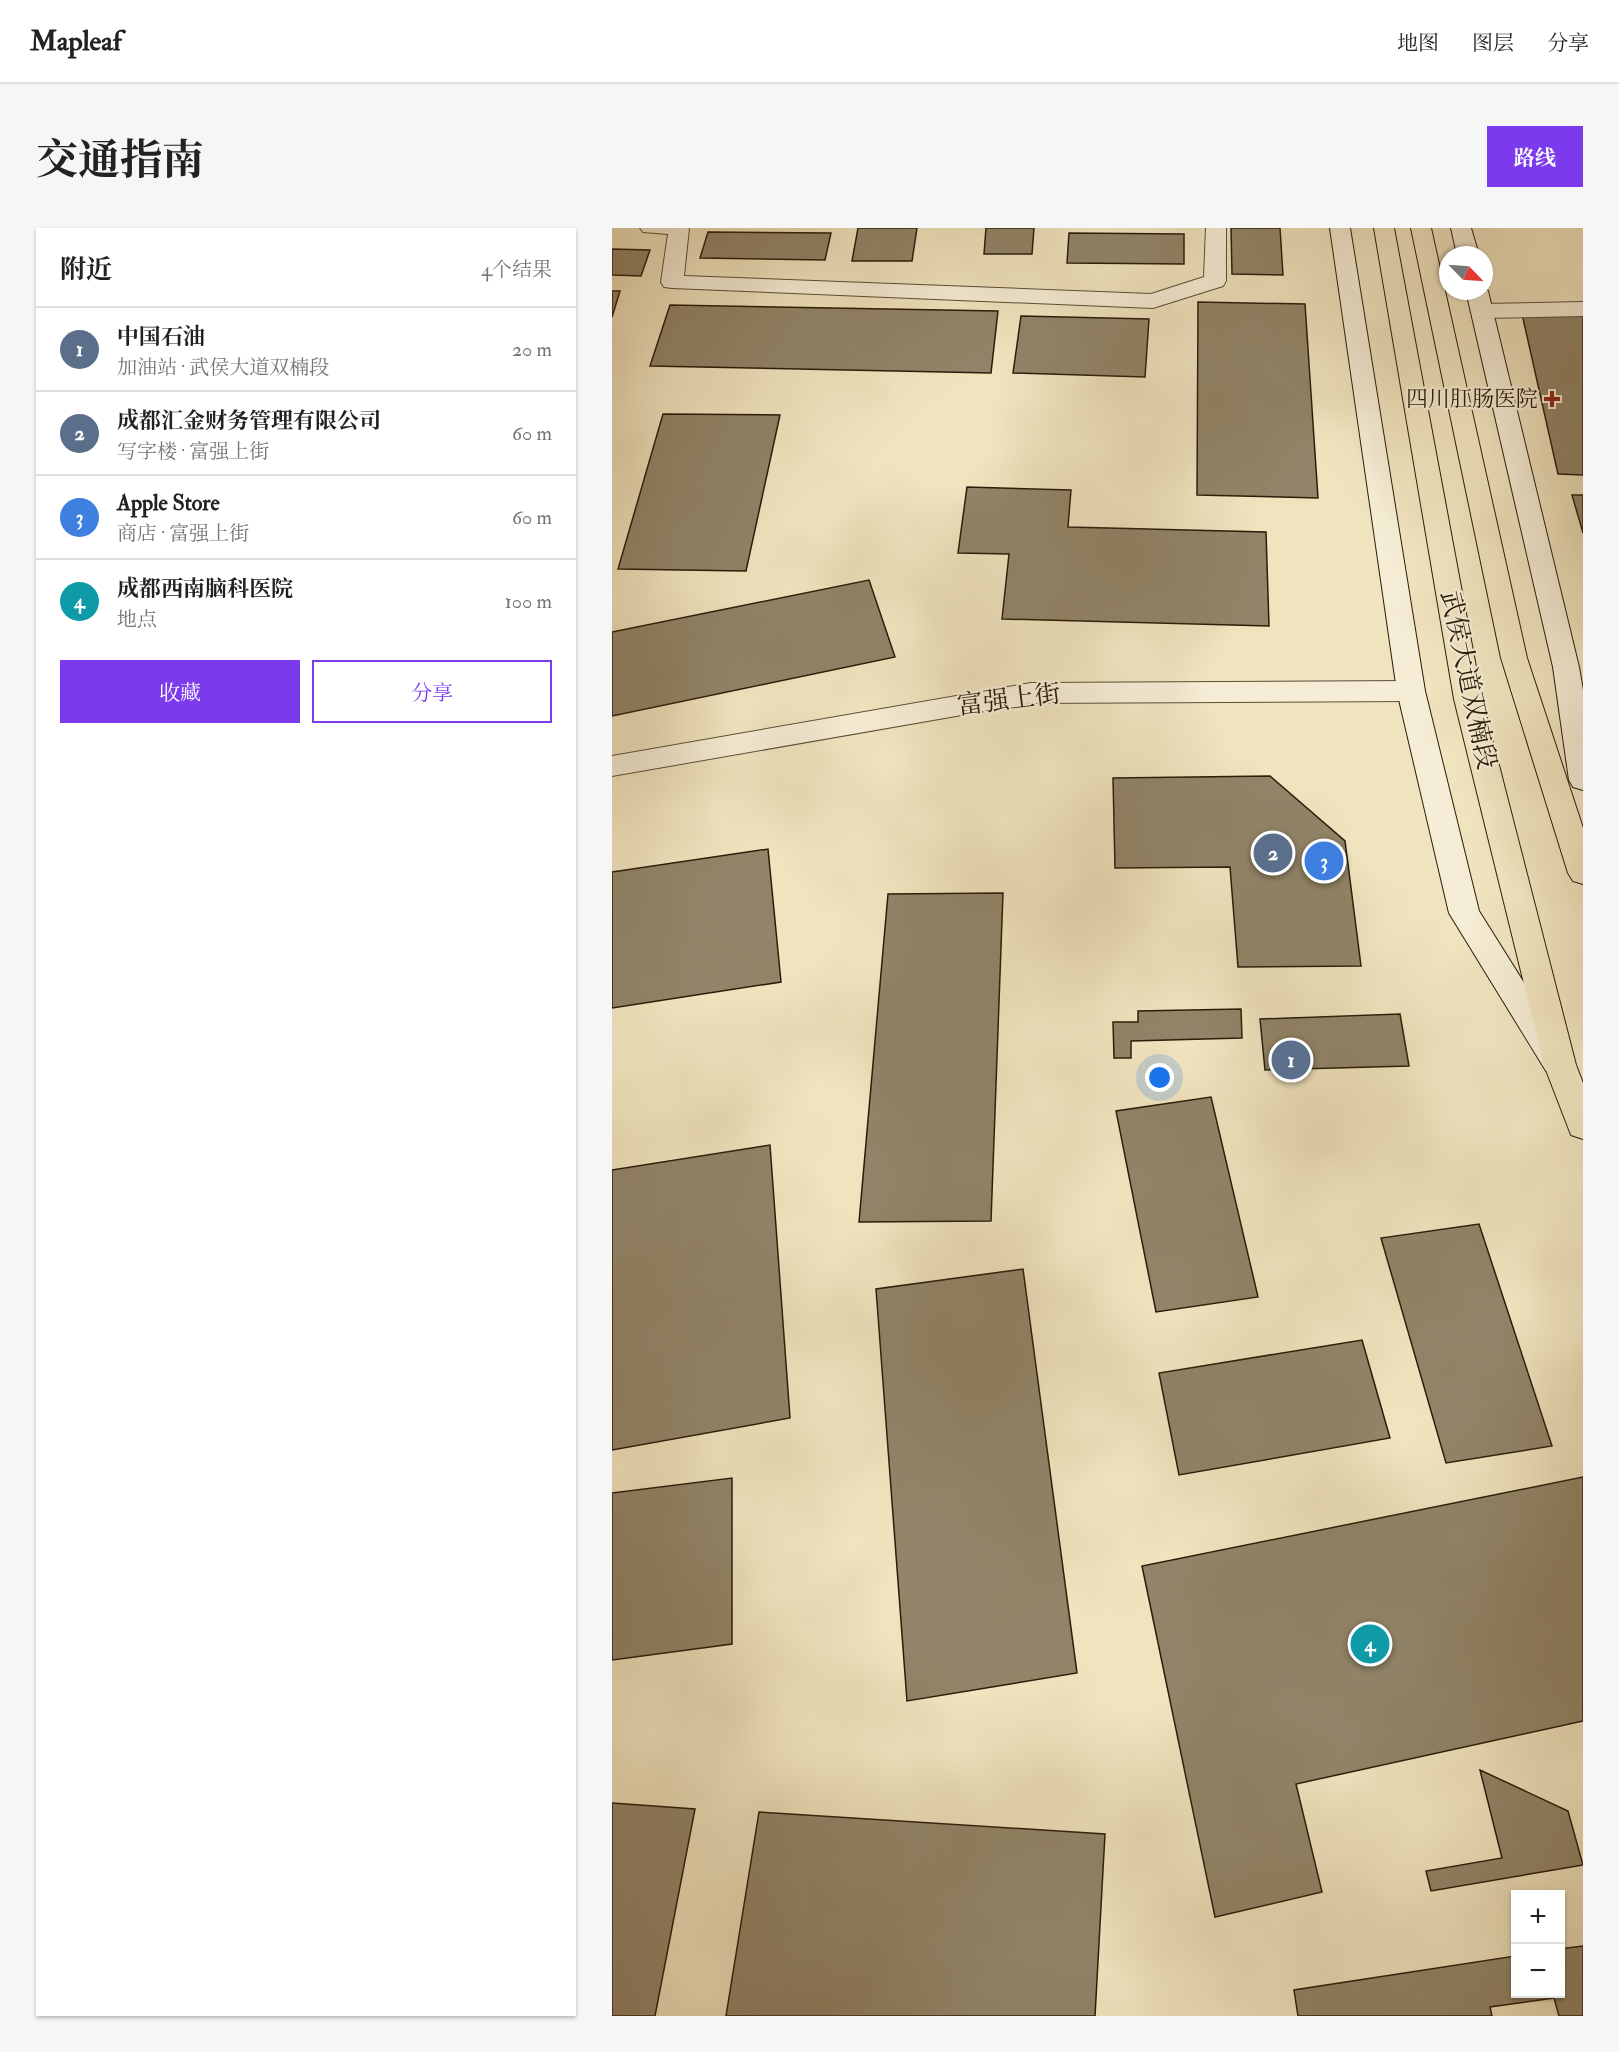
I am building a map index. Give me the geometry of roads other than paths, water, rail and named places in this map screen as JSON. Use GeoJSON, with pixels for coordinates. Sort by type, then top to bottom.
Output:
{"type":"FeatureCollection","features":[{"type":"Feature","properties":{"kind":"main road"},"geometry":{"type":"LineString","coordinates":[[650,228],[679,228],[672,282],[1153,301],[1215,281],[1216,228]]}},
{"type":"Feature","properties":{"kind":"main road"},"geometry":{"type":"LineString","coordinates":[[1340,228],[1411,691],[1464,913],[1560,1065]]}},
{"type":"Feature","properties":{"kind":"main road","name":"武侯大道双楠段"},"geometry":{"type":"LineString","coordinates":[[1384,228],[1468,699],[1560,1065],[1583,1125]]}},
{"type":"Feature","properties":{"kind":"main road","name":"武侯大道双楠段"},"geometry":{"type":"LineString","coordinates":[[1421,228],[1514,658],[1583,873]]}},
{"type":"Feature","properties":{"kind":"main road"},"geometry":{"type":"LineString","coordinates":[[1461,228],[1466,246]]}},
{"type":"Feature","properties":{"kind":"main road"},"geometry":{"type":"LineString","coordinates":[[1583,309],[1479,301],[1566,668],[1583,780]]}},
{"type":"Feature","properties":{"kind":"main road","name":"富强上街"},"geometry":{"type":"LineString","coordinates":[[612,766],[1031,693],[1411,691]]}},
{"type":"Feature","properties":{"kind":"place","name":"四川肛肠医院"},"geometry":{"type":"Point","coordinates":[1552,399]}},
{"type":"Feature","properties":{"kind":"place","name":"成都汇金财务管理有限公司"},"geometry":{"type":"Point","coordinates":[1273,853]}},
{"type":"Feature","properties":{"kind":"place","name":"Apple Store"},"geometry":{"type":"Point","coordinates":[1324,861]}},
{"type":"Feature","properties":{"kind":"place","name":"中国石油"},"geometry":{"type":"Point","coordinates":[1291,1060]}},
{"type":"Feature","properties":{"kind":"place","name":"成都西南脑科医院"},"geometry":{"type":"Point","coordinates":[1370,1644]}}]}
